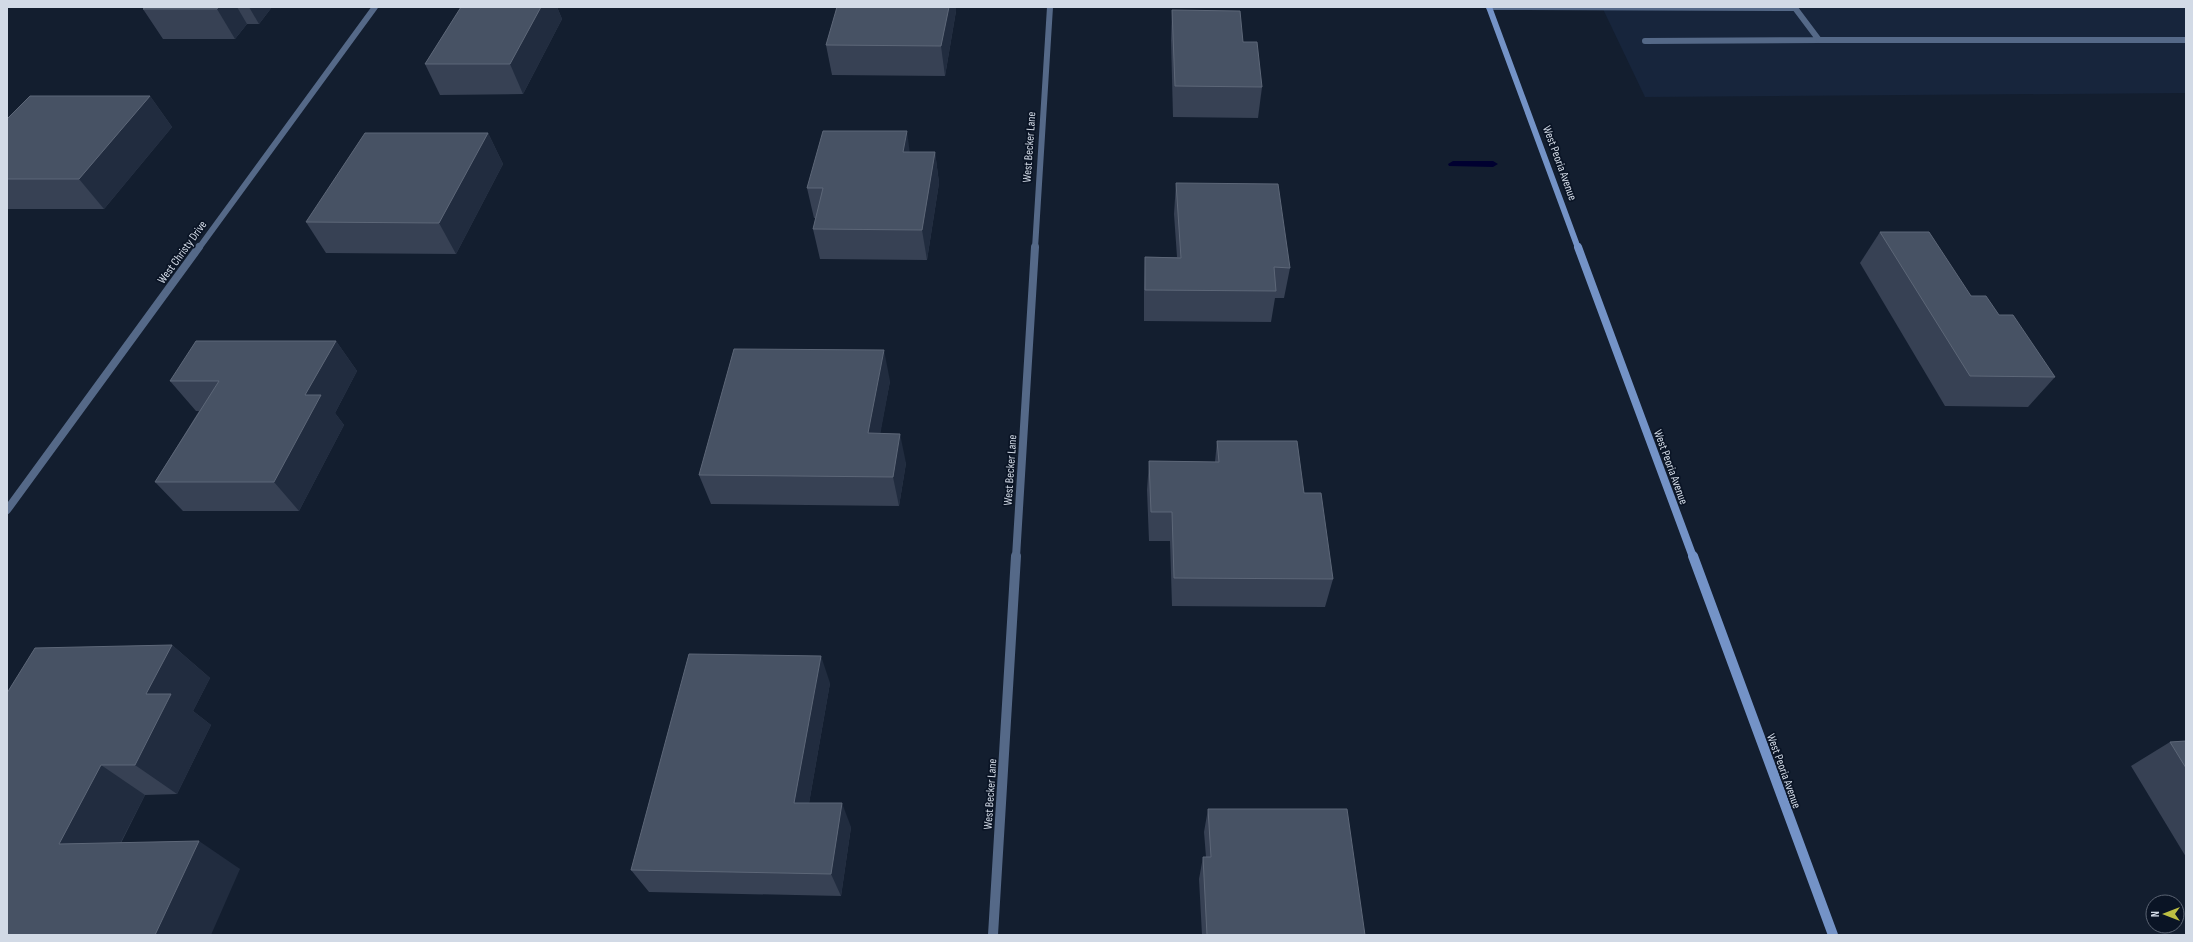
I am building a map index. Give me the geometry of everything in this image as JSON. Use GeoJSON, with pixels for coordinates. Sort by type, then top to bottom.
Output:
{"type":"FeatureCollection","features":[{"type":"Feature","properties":{"kind":"main road","name":"West Peoria Avenue"},"geometry":{"type":"LineString","coordinates":[[1489,7],[1833,935]]}},
{"type":"Feature","properties":{"kind":"street","name":"West Christy Drive"},"geometry":{"type":"LineString","coordinates":[[7,510],[375,7]]}},
{"type":"Feature","properties":{"kind":"street","name":"West Becker Lane"},"geometry":{"type":"LineString","coordinates":[[993,935],[1050,7]]}},
{"type":"Feature","properties":{"kind":"street"},"geometry":{"type":"LineString","coordinates":[[1489,7],[1795,8],[1819,40]]}},
{"type":"Feature","properties":{"kind":"street"},"geometry":{"type":"LineString","coordinates":[[1645,41],[2186,40]]}},
{"type":"Feature","properties":{"kind":"shaded area"},"geometry":{"type":"Polygon","coordinates":[[[1602,7],[2186,7],[2186,93],[1645,97],[1602,7]]]}},
{"type":"Feature","properties":{"kind":"building"},"geometry":{"type":"Polygon","coordinates":[[[146,7],[218,7],[217,9],[143,9],[146,7]]]}},
{"type":"Feature","properties":{"kind":"building"},"geometry":{"type":"Polygon","coordinates":[[[461,7],[541,7],[510,64],[425,64],[461,7]]]}},
{"type":"Feature","properties":{"kind":"building"},"geometry":{"type":"Polygon","coordinates":[[[837,7],[949,7],[941,46],[826,45],[837,7]]]}},
{"type":"Feature","properties":{"kind":"building"},"geometry":{"type":"Polygon","coordinates":[[[1172,10],[1240,11],[1243,42],[1257,42],[1262,87],[1175,86],[1172,10]]]}},
{"type":"Feature","properties":{"kind":"building"},"geometry":{"type":"Polygon","coordinates":[[[30,96],[150,96],[79,179],[7,179],[7,119],[30,96]]]}},
{"type":"Feature","properties":{"kind":"building"},"geometry":{"type":"Polygon","coordinates":[[[823,131],[907,131],[903,152],[935,152],[922,230],[813,229],[823,188],[807,188],[823,131]]]}},
{"type":"Feature","properties":{"kind":"building"},"geometry":{"type":"Polygon","coordinates":[[[365,133],[488,133],[439,223],[306,222],[365,133]]]}},
{"type":"Feature","properties":{"kind":"building"},"geometry":{"type":"Polygon","coordinates":[[[1176,183],[1278,184],[1290,268],[1274,267],[1276,291],[1145,290],[1145,257],[1181,258],[1176,183]]]}},
{"type":"Feature","properties":{"kind":"building"},"geometry":{"type":"Polygon","coordinates":[[[1880,232],[1929,232],[1971,296],[1986,296],[1999,315],[2013,315],[2055,377],[1970,376],[1880,232]]]}},
{"type":"Feature","properties":{"kind":"building"},"geometry":{"type":"Polygon","coordinates":[[[196,341],[336,341],[305,395],[321,395],[274,482],[155,482],[219,381],[170,381],[196,341]]]}},
{"type":"Feature","properties":{"kind":"building"},"geometry":{"type":"Polygon","coordinates":[[[734,349],[884,350],[868,433],[900,434],[893,477],[699,475],[734,349]]]}},
{"type":"Feature","properties":{"kind":"building"},"geometry":{"type":"Polygon","coordinates":[[[1217,441],[1297,441],[1304,493],[1321,493],[1333,579],[1174,578],[1172,512],[1151,512],[1149,461],[1219,462],[1217,441]]]}},
{"type":"Feature","properties":{"kind":"building"},"geometry":{"type":"Polygon","coordinates":[[[172,645],[146,694],[171,694],[135,765],[101,765],[59,844],[199,841],[155,935],[7,935],[7,693],[35,648],[172,645]]]}},
{"type":"Feature","properties":{"kind":"building"},"geometry":{"type":"Polygon","coordinates":[[[689,654],[821,656],[794,803],[842,803],[831,874],[631,870],[689,654]]]}},
{"type":"Feature","properties":{"kind":"building"},"geometry":{"type":"Polygon","coordinates":[[[2186,741],[2186,768],[2170,742],[2186,741]]]}},
{"type":"Feature","properties":{"kind":"building"},"geometry":{"type":"Polygon","coordinates":[[[1208,809],[1347,809],[1365,935],[1207,935],[1203,857],[1211,857],[1208,809]]]}},
{"type":"Feature","properties":{"kind":"waterway"},"geometry":{"type":"LineString","coordinates":[[1453,164],[1493,164]]}}]}
